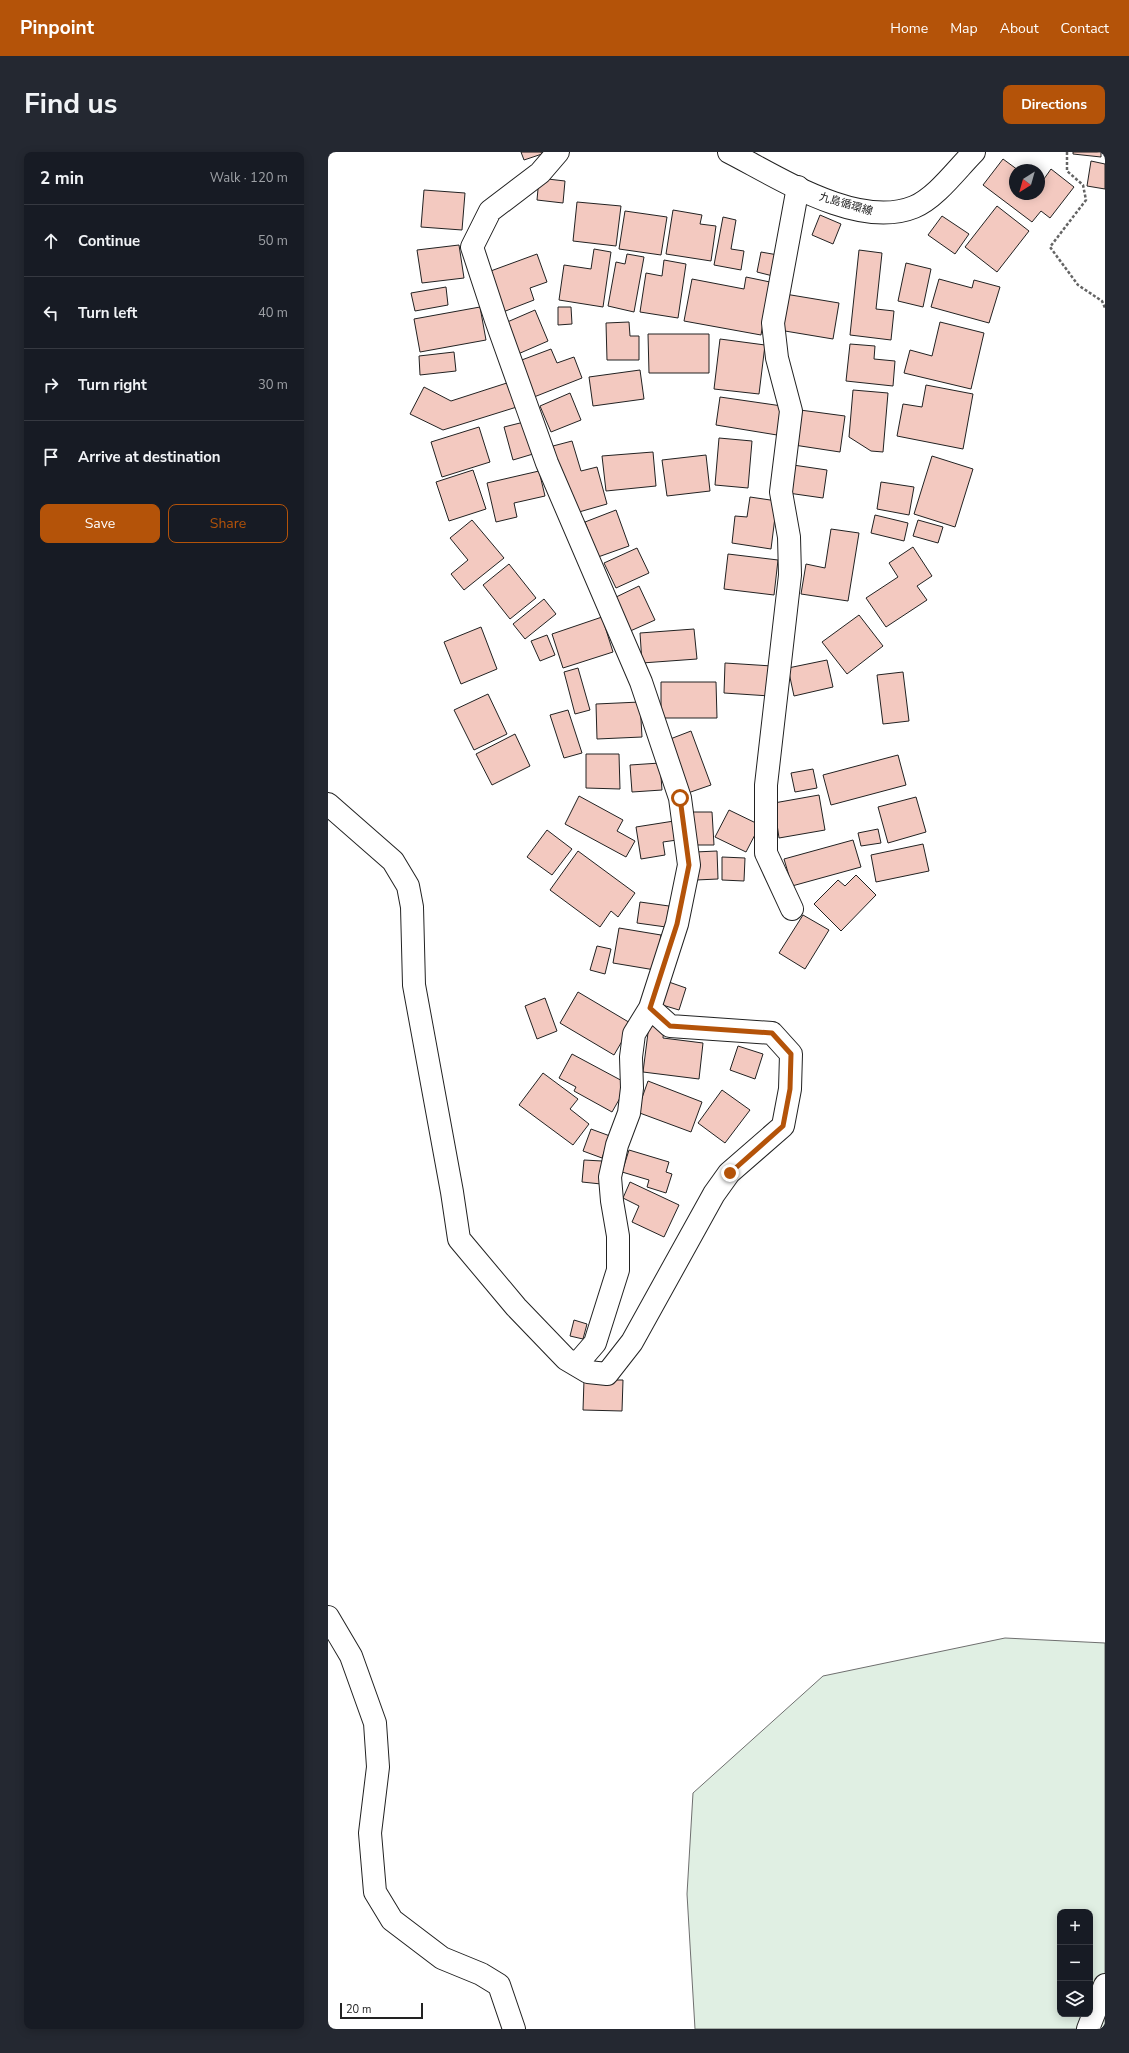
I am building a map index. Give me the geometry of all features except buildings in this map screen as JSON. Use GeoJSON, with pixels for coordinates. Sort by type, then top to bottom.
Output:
{"type":"FeatureCollection","features":[{"type":"Feature","properties":{"kind":"street"},"geometry":{"type":"LineString","coordinates":[[558,152],[540,173],[490,211],[472,247],[496,320],[547,463],[641,682],[680,798],[689,865],[677,924],[650,1008],[634,1034],[632,1088],[628,1112],[617,1145],[610,1177],[612,1201],[618,1236],[618,1270],[595,1343],[576,1365]]}},
{"type":"Feature","properties":{"kind":"street","name":"九島循環線"},"geometry":{"type":"LineString","coordinates":[[729,152],[798,187],[834,203],[866,212],[889,214],[914,207],[930,197],[974,152]]}},
{"type":"Feature","properties":{"kind":"street"},"geometry":{"type":"LineString","coordinates":[[792,909],[766,853],[766,785],[790,575],[789,537],[781,492],[791,411],[777,358],[772,323],[798,187]]}},
{"type":"Feature","properties":{"kind":"street"},"geometry":{"type":"LineString","coordinates":[[328,804],[393,861],[408,886],[412,907],[414,985],[452,1192],[459,1239],[516,1307],[566,1359],[588,1372],[607,1374],[632,1342],[714,1194],[730,1173],[783,1126],[790,1089],[791,1054],[772,1033],[670,1026],[650,1008]]}},
{"type":"Feature","properties":{"kind":"street"},"geometry":{"type":"LineString","coordinates":[[328,1617],[351,1656],[375,1723],[378,1767],[370,1833],[375,1892],[392,1920],[404,1930],[442,1958],[481,1974],[499,1985],[514,2029]]}},
{"type":"Feature","properties":{"kind":"street"},"geometry":{"type":"LineString","coordinates":[[1088,2029],[1105,1985]]}},
{"type":"Feature","properties":{"kind":"path"},"geometry":{"type":"LineString","coordinates":[[1068,152],[1067,171],[1083,185],[1086,200],[1050,247],[1078,285],[1102,301],[1105,308]]}},
{"type":"Feature","properties":{"kind":"green space"},"geometry":{"type":"Polygon","coordinates":[[[1005,1638],[1105,1643],[1105,2029],[695,2029],[687,1894],[693,1793],[823,1676],[1005,1638]]]}},
{"type":"Feature","properties":{"kind":"route"},"geometry":{"type":"LineString","coordinates":[[680,798],[689,865],[677,924],[666,964],[650,1008],[670,1026],[772,1033],[791,1054],[790,1089],[783,1126],[730,1173]]}}]}
